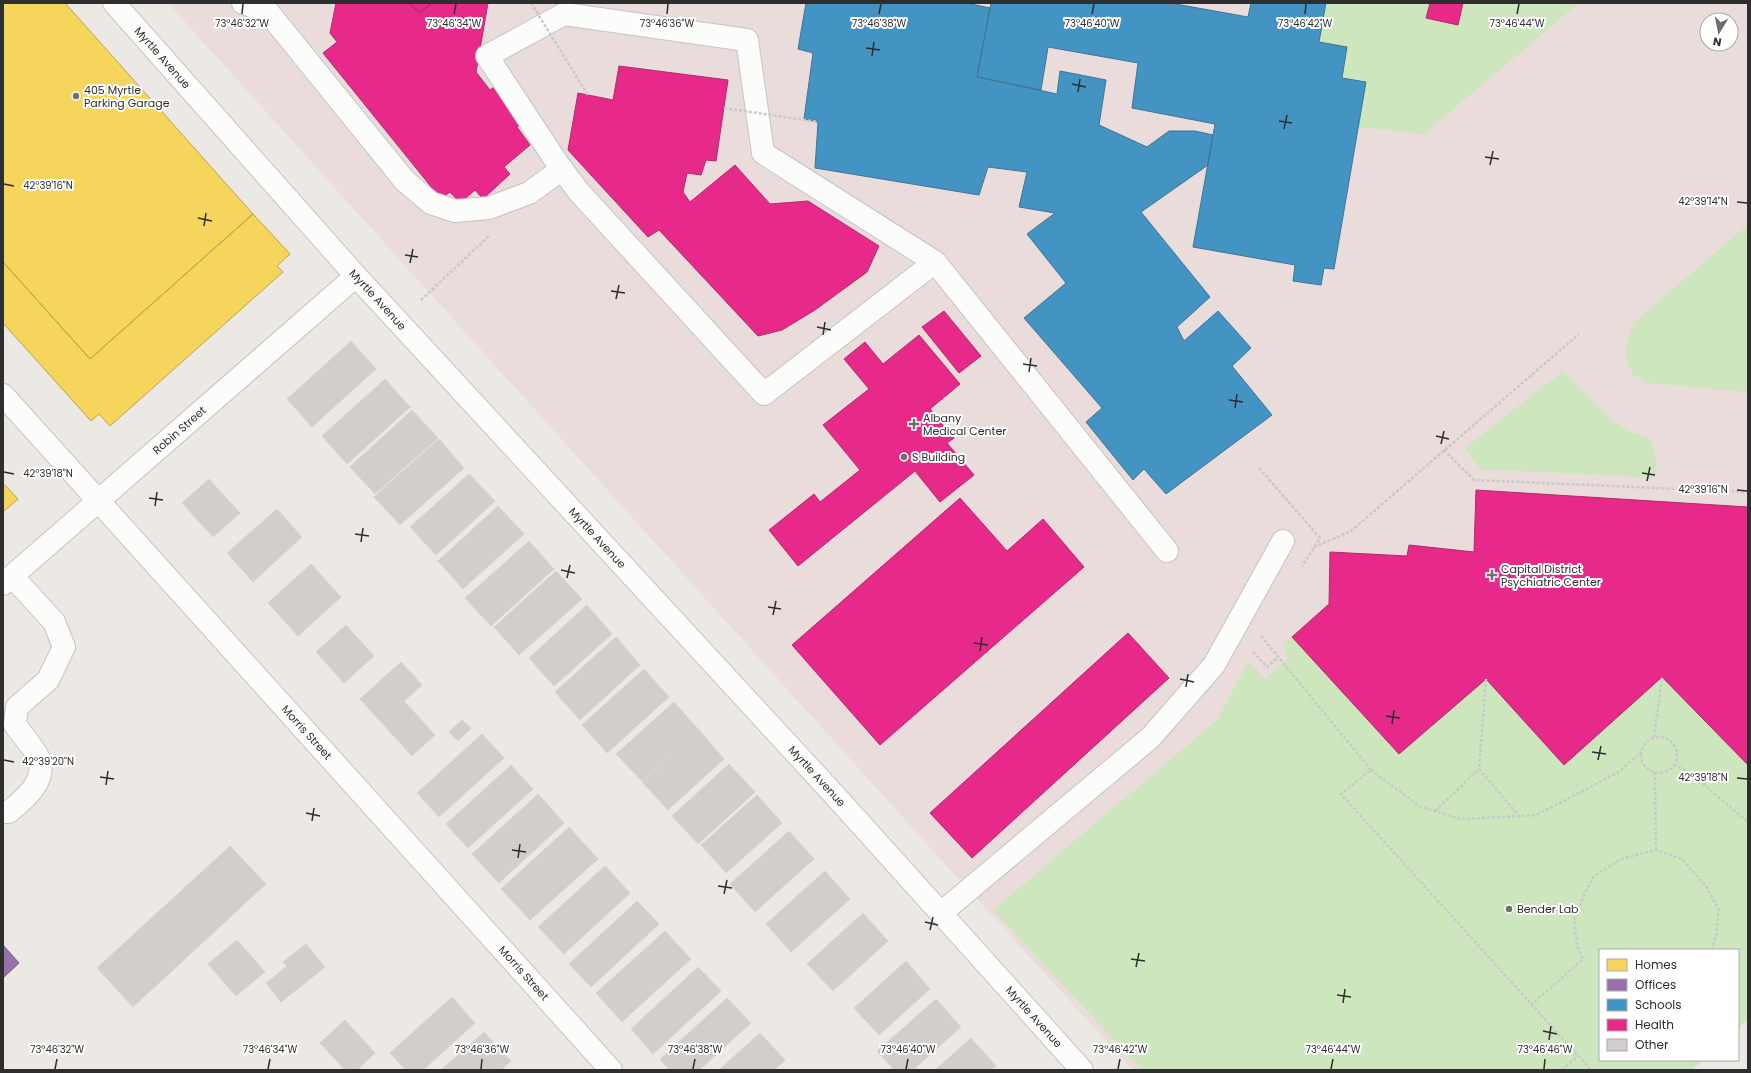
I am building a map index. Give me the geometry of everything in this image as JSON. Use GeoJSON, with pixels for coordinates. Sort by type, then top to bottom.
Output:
{"type":"FeatureCollection","features":[{"type":"Feature","properties":{"kind":"street","name":"Myrtle Avenue"},"geometry":{"type":"LineString","coordinates":[[114,3],[356,276],[829,788],[1082,1070]]}},
{"type":"Feature","properties":{"kind":"street"},"geometry":{"type":"LineString","coordinates":[[243,3],[268,12],[405,181],[431,204],[455,211],[489,208],[529,193],[562,169]]}},
{"type":"Feature","properties":{"kind":"street"},"geometry":{"type":"LineString","coordinates":[[935,262],[764,394],[579,192],[487,56],[564,14],[747,40],[762,153],[935,262],[1167,551]]}},
{"type":"Feature","properties":{"kind":"street","name":"Robin Street"},"geometry":{"type":"LineString","coordinates":[[8,580],[356,276]]}},
{"type":"Feature","properties":{"kind":"street","name":"Morris Street"},"geometry":{"type":"LineString","coordinates":[[3,395],[611,1070]]}},
{"type":"Feature","properties":{"kind":"street"},"geometry":{"type":"LineString","coordinates":[[941,913],[1150,738],[1214,665],[1283,541]]}},
{"type":"Feature","properties":{"kind":"street"},"geometry":{"type":"LineString","coordinates":[[3,812],[9,812],[29,795],[41,776],[40,760],[14,725],[17,706],[48,680],[64,647],[54,622],[8,580]]}},
{"type":"Feature","properties":{"kind":"path"},"geometry":{"type":"LineString","coordinates":[[530,3],[588,95]]}},
{"type":"Feature","properties":{"kind":"path"},"geometry":{"type":"LineString","coordinates":[[724,108],[818,122]]}},
{"type":"Feature","properties":{"kind":"path"},"geometry":{"type":"LineString","coordinates":[[421,300],[471,254]]}},
{"type":"Feature","properties":{"kind":"path"},"geometry":{"type":"LineString","coordinates":[[1314,547],[1351,531],[1579,334]]}},
{"type":"Feature","properties":{"kind":"path"},"geometry":{"type":"LineString","coordinates":[[1444,450],[1474,480],[1748,492]]}},
{"type":"Feature","properties":{"kind":"path"},"geometry":{"type":"LineString","coordinates":[[1259,468],[1320,538],[1302,568]]}},
{"type":"Feature","properties":{"kind":"path"},"geometry":{"type":"LineString","coordinates":[[1265,630],[1261,637],[1371,770],[1421,807],[1461,819],[1536,815],[1619,772],[1641,752],[1645,743],[1654,737],[1666,738],[1674,745],[1677,753],[1674,764],[1665,772],[1655,772],[1644,766],[1641,752]]}},
{"type":"Feature","properties":{"kind":"path"},"geometry":{"type":"LineString","coordinates":[[1249,648],[1267,667],[1278,657]]}},
{"type":"Feature","properties":{"kind":"path"},"geometry":{"type":"LineString","coordinates":[[1654,737],[1662,677]]}},
{"type":"Feature","properties":{"kind":"path"},"geometry":{"type":"LineString","coordinates":[[1435,811],[1479,769],[1486,679]]}},
{"type":"Feature","properties":{"kind":"path"},"geometry":{"type":"LineString","coordinates":[[1674,764],[1690,774],[1748,822]]}},
{"type":"Feature","properties":{"kind":"path"},"geometry":{"type":"LineString","coordinates":[[1479,769],[1520,816]]}},
{"type":"Feature","properties":{"kind":"path"},"geometry":{"type":"LineString","coordinates":[[1371,770],[1341,794],[1591,1070]]}},
{"type":"Feature","properties":{"kind":"path"},"geometry":{"type":"LineString","coordinates":[[1655,772],[1656,850]]}},
{"type":"Feature","properties":{"kind":"path"},"geometry":{"type":"LineString","coordinates":[[1532,1005],[1583,959],[1578,948],[1574,922],[1584,895],[1594,876],[1621,859],[1656,850],[1682,859],[1706,886],[1719,910],[1716,935],[1712,949]]}},
{"type":"Feature","properties":{"kind":"path"},"geometry":{"type":"LineString","coordinates":[[1562,1070],[1578,1056]]}},
{"type":"Feature","properties":{"kind":"shaded area"},"geometry":{"type":"Polygon","coordinates":[[[168,3],[1748,3],[1748,1016],[1739,949],[1599,949],[1599,1061],[1687,1070],[1133,1070],[954,874],[168,3]]]}},
{"type":"Feature","properties":{"kind":"green space"},"geometry":{"type":"Polygon","coordinates":[[[1326,3],[1579,3],[1424,134],[1358,127],[1366,82],[1342,78],[1319,42],[1326,3]]]}},
{"type":"Feature","properties":{"kind":"green space"},"geometry":{"type":"Polygon","coordinates":[[[1748,225],[1748,392],[1647,383],[1633,375],[1626,357],[1627,341],[1634,322],[1748,225]]]}},
{"type":"Feature","properties":{"kind":"green space"},"geometry":{"type":"Polygon","coordinates":[[[1563,371],[1607,416],[1628,431],[1650,438],[1656,455],[1656,478],[1480,469],[1465,448],[1563,371]]]}},
{"type":"Feature","properties":{"kind":"green space"},"geometry":{"type":"Polygon","coordinates":[[[1292,637],[1399,754],[1486,679],[1564,765],[1662,677],[1748,765],[1748,1019],[1739,1027],[1739,949],[1599,949],[1599,1061],[1702,1061],[1692,1070],[1142,1070],[993,910],[1217,720],[1248,662],[1265,679],[1287,659],[1284,644],[1292,637]]]}},
{"type":"Feature","properties":{"kind":"building: Homes","name":"405 Myrtle Parking Garage"},"geometry":{"type":"Polygon","coordinates":[[[3,3],[65,3],[253,214],[90,359],[3,262],[3,3]]]}},
{"type":"Feature","properties":{"kind":"building: Homes"},"geometry":{"type":"Polygon","coordinates":[[[253,214],[290,254],[277,266],[283,272],[110,426],[99,414],[91,421],[3,323],[3,262],[90,359],[253,214]]]}},
{"type":"Feature","properties":{"kind":"building: Homes"},"geometry":{"type":"Polygon","coordinates":[[[3,483],[18,499],[3,512],[3,483]]]}},
{"type":"Feature","properties":{"kind":"building: Offices"},"geometry":{"type":"Polygon","coordinates":[[[3,945],[19,963],[3,978],[3,945]]]}},
{"type":"Feature","properties":{"kind":"building: Schools"},"geometry":{"type":"Polygon","coordinates":[[[806,3],[966,3],[990,8],[977,77],[1057,94],[1060,71],[1106,80],[1099,125],[1147,147],[1169,131],[1195,131],[1213,135],[1208,165],[1141,212],[1210,297],[1177,327],[1184,341],[1218,311],[1251,348],[1232,366],[1272,415],[1166,494],[1144,469],[1133,480],[1086,422],[1102,408],[1024,318],[1066,283],[1027,234],[1055,213],[1019,207],[1027,172],[988,167],[979,195],[815,168],[818,122],[804,119],[813,53],[798,49],[806,3]]]}},
{"type":"Feature","properties":{"kind":"building: Schools"},"geometry":{"type":"Polygon","coordinates":[[[991,3],[1170,3],[1248,17],[1251,3],[1326,3],[1319,42],[1347,47],[1342,78],[1366,82],[1334,269],[1324,268],[1321,285],[1293,281],[1295,265],[1193,247],[1215,124],[1132,108],[1138,63],[1048,47],[1041,90],[977,77],[991,3]]]}},
{"type":"Feature","properties":{"kind":"building: Health"},"geometry":{"type":"Polygon","coordinates":[[[336,3],[410,3],[419,13],[432,3],[488,3],[476,72],[490,90],[497,85],[524,121],[517,127],[530,145],[504,167],[510,174],[483,199],[475,190],[460,203],[450,192],[441,199],[323,53],[337,42],[330,33],[336,3]]]}},
{"type":"Feature","properties":{"kind":"building: Health"},"geometry":{"type":"Polygon","coordinates":[[[410,3],[432,3],[419,13],[410,3]]]}},
{"type":"Feature","properties":{"kind":"building: Health"},"geometry":{"type":"Polygon","coordinates":[[[1430,3],[1463,3],[1458,25],[1426,18],[1430,3]]]}},
{"type":"Feature","properties":{"kind":"building: Health"},"geometry":{"type":"Polygon","coordinates":[[[619,66],[728,80],[716,161],[706,160],[701,175],[687,173],[683,192],[690,202],[735,165],[770,204],[808,201],[879,246],[867,272],[815,310],[782,330],[758,336],[659,230],[648,237],[568,150],[578,93],[613,100],[619,66]]]}},
{"type":"Feature","properties":{"kind":"building: Health"},"geometry":{"type":"Polygon","coordinates":[[[944,311],[981,356],[959,373],[922,327],[944,311]]]}},
{"type":"Feature","properties":{"kind":"building: Health","name":"S Building"},"geometry":{"type":"Polygon","coordinates":[[[919,335],[960,384],[930,409],[954,438],[947,443],[974,475],[940,502],[915,471],[798,566],[769,530],[814,494],[820,502],[860,470],[823,425],[869,389],[844,359],[865,342],[883,364],[919,335]]]}},
{"type":"Feature","properties":{"kind":"building: Health","name":"Capital District Psychiatric Center"},"geometry":{"type":"Polygon","coordinates":[[[1476,490],[1748,507],[1748,765],[1662,677],[1564,765],[1486,679],[1399,754],[1292,637],[1329,604],[1330,552],[1407,556],[1409,545],[1474,552],[1476,490]]]}},
{"type":"Feature","properties":{"kind":"building: Health"},"geometry":{"type":"Polygon","coordinates":[[[960,498],[1007,551],[1043,519],[1084,567],[880,745],[792,645],[960,498]]]}},
{"type":"Feature","properties":{"kind":"building: Health"},"geometry":{"type":"Polygon","coordinates":[[[1128,633],[1169,678],[972,858],[930,813],[1128,633]]]}},
{"type":"Feature","properties":{"kind":"building: Other"},"geometry":{"type":"Polygon","coordinates":[[[351,341],[376,369],[312,427],[287,399],[351,341]]]}},
{"type":"Feature","properties":{"kind":"building: Other"},"geometry":{"type":"Polygon","coordinates":[[[385,379],[410,407],[347,464],[322,436],[385,379]]]}},
{"type":"Feature","properties":{"kind":"building: Other"},"geometry":{"type":"Polygon","coordinates":[[[412,410],[438,438],[375,494],[350,467],[412,410]]]}},
{"type":"Feature","properties":{"kind":"building: Other"},"geometry":{"type":"Polygon","coordinates":[[[439,439],[464,468],[400,525],[374,497],[439,439]]]}},
{"type":"Feature","properties":{"kind":"building: Other"},"geometry":{"type":"Polygon","coordinates":[[[469,474],[495,501],[436,555],[410,527],[469,474]]]}},
{"type":"Feature","properties":{"kind":"building: Other"},"geometry":{"type":"Polygon","coordinates":[[[209,479],[240,513],[213,537],[182,503],[209,479]]]}},
{"type":"Feature","properties":{"kind":"building: Other"},"geometry":{"type":"Polygon","coordinates":[[[498,506],[524,534],[463,589],[438,561],[498,506]]]}},
{"type":"Feature","properties":{"kind":"building: Other"},"geometry":{"type":"Polygon","coordinates":[[[277,509],[302,537],[253,582],[227,553],[277,509]]]}},
{"type":"Feature","properties":{"kind":"building: Other"},"geometry":{"type":"Polygon","coordinates":[[[529,541],[554,569],[491,626],[465,598],[529,541]]]}},
{"type":"Feature","properties":{"kind":"building: Other"},"geometry":{"type":"Polygon","coordinates":[[[311,564],[341,597],[298,636],[268,603],[311,564]]]}},
{"type":"Feature","properties":{"kind":"building: Other"},"geometry":{"type":"Polygon","coordinates":[[[556,571],[582,599],[519,655],[494,627],[556,571]]]}},
{"type":"Feature","properties":{"kind":"building: Other"},"geometry":{"type":"Polygon","coordinates":[[[587,605],[612,634],[554,686],[529,658],[587,605]]]}},
{"type":"Feature","properties":{"kind":"building: Other"},"geometry":{"type":"Polygon","coordinates":[[[346,625],[374,656],[344,683],[316,652],[346,625]]]}},
{"type":"Feature","properties":{"kind":"building: Other"},"geometry":{"type":"Polygon","coordinates":[[[616,637],[640,665],[580,720],[555,692],[616,637]]]}},
{"type":"Feature","properties":{"kind":"building: Other"},"geometry":{"type":"Polygon","coordinates":[[[401,662],[422,685],[404,701],[435,735],[412,756],[360,699],[401,662]]]}},
{"type":"Feature","properties":{"kind":"building: Other"},"geometry":{"type":"Polygon","coordinates":[[[644,669],[669,697],[607,753],[582,725],[644,669]]]}},
{"type":"Feature","properties":{"kind":"building: Other"},"geometry":{"type":"Polygon","coordinates":[[[674,702],[699,730],[642,781],[616,754],[674,702]]]}},
{"type":"Feature","properties":{"kind":"building: Other"},"geometry":{"type":"Polygon","coordinates":[[[462,720],[471,728],[458,741],[449,732],[462,720]]]}},
{"type":"Feature","properties":{"kind":"building: Other"},"geometry":{"type":"Polygon","coordinates":[[[699,730],[724,759],[668,810],[642,782],[699,730]]]}},
{"type":"Feature","properties":{"kind":"building: Other"},"geometry":{"type":"Polygon","coordinates":[[[482,734],[504,758],[439,817],[417,793],[482,734]]]}},
{"type":"Feature","properties":{"kind":"building: Other"},"geometry":{"type":"Polygon","coordinates":[[[729,764],[755,792],[698,844],[672,816],[729,764]]]}},
{"type":"Feature","properties":{"kind":"building: Other"},"geometry":{"type":"Polygon","coordinates":[[[511,765],[533,789],[468,848],[446,824],[511,765]]]}},
{"type":"Feature","properties":{"kind":"building: Other"},"geometry":{"type":"Polygon","coordinates":[[[538,794],[564,823],[499,883],[472,854],[538,794]]]}},
{"type":"Feature","properties":{"kind":"building: Other"},"geometry":{"type":"Polygon","coordinates":[[[757,795],[782,823],[726,873],[701,845],[757,795]]]}},
{"type":"Feature","properties":{"kind":"building: Other"},"geometry":{"type":"Polygon","coordinates":[[[569,827],[598,859],[530,920],[501,889],[569,827]]]}},
{"type":"Feature","properties":{"kind":"building: Other"},"geometry":{"type":"Polygon","coordinates":[[[789,831],[814,859],[755,912],[730,884],[789,831]]]}},
{"type":"Feature","properties":{"kind":"building: Other"},"geometry":{"type":"Polygon","coordinates":[[[230,846],[266,884],[133,1007],[97,968],[230,846]]]}},
{"type":"Feature","properties":{"kind":"building: Other"},"geometry":{"type":"Polygon","coordinates":[[[605,866],[630,893],[564,954],[538,927],[605,866]]]}},
{"type":"Feature","properties":{"kind":"building: Other"},"geometry":{"type":"Polygon","coordinates":[[[825,871],[850,899],[791,952],[766,924],[825,871]]]}},
{"type":"Feature","properties":{"kind":"building: Other"},"geometry":{"type":"Polygon","coordinates":[[[637,901],[659,924],[591,987],[569,964],[637,901]]]}},
{"type":"Feature","properties":{"kind":"building: Other"},"geometry":{"type":"Polygon","coordinates":[[[863,913],[888,941],[833,991],[807,964],[863,913]]]}},
{"type":"Feature","properties":{"kind":"building: Other"},"geometry":{"type":"Polygon","coordinates":[[[665,931],[691,959],[622,1022],[596,993],[665,931]]]}},
{"type":"Feature","properties":{"kind":"building: Other"},"geometry":{"type":"Polygon","coordinates":[[[237,940],[265,972],[236,996],[208,964],[237,940]]]}},
{"type":"Feature","properties":{"kind":"building: Other"},"geometry":{"type":"Polygon","coordinates":[[[306,944],[325,967],[281,1002],[266,983],[287,966],[283,962],[306,944]]]}},
{"type":"Feature","properties":{"kind":"building: Other"},"geometry":{"type":"Polygon","coordinates":[[[906,961],[930,989],[879,1035],[854,1008],[906,961]]]}},
{"type":"Feature","properties":{"kind":"building: Other"},"geometry":{"type":"Polygon","coordinates":[[[698,967],[721,991],[653,1054],[631,1029],[698,967]]]}},
{"type":"Feature","properties":{"kind":"building: Other"},"geometry":{"type":"Polygon","coordinates":[[[452,997],[475,1023],[423,1070],[406,1070],[390,1053],[452,997]]]}},
{"type":"Feature","properties":{"kind":"building: Other"},"geometry":{"type":"Polygon","coordinates":[[[727,998],[751,1023],[699,1070],[669,1070],[660,1059],[727,998]]]}},
{"type":"Feature","properties":{"kind":"building: Other"},"geometry":{"type":"Polygon","coordinates":[[[936,999],[961,1027],[913,1070],[894,1070],[877,1051],[936,999]]]}},
{"type":"Feature","properties":{"kind":"building: Other"},"geometry":{"type":"Polygon","coordinates":[[[345,1020],[375,1053],[357,1070],[345,1070],[320,1043],[345,1020]]]}},
{"type":"Feature","properties":{"kind":"building: Other"},"geometry":{"type":"Polygon","coordinates":[[[484,1032],[511,1061],[501,1070],[441,1070],[484,1032]]]}},
{"type":"Feature","properties":{"kind":"building: Other"},"geometry":{"type":"Polygon","coordinates":[[[760,1033],[785,1060],[774,1070],[719,1070],[760,1033]]]}},
{"type":"Feature","properties":{"kind":"building: Other"},"geometry":{"type":"Polygon","coordinates":[[[971,1038],[996,1066],[991,1070],[935,1070],[971,1038]]]}},
{"type":"Feature","properties":{"kind":"place","name":"405 Myrtle Parking Garage"},"geometry":{"type":"Point","coordinates":[76,96]}},
{"type":"Feature","properties":{"kind":"place","name":"Albany Medical Center"},"geometry":{"type":"Point","coordinates":[914,424]}},
{"type":"Feature","properties":{"kind":"place","name":"S Building"},"geometry":{"type":"Point","coordinates":[904,457]}},
{"type":"Feature","properties":{"kind":"place","name":"Capital District Psychiatric Center"},"geometry":{"type":"Point","coordinates":[1492,575]}},
{"type":"Feature","properties":{"kind":"place","name":"Bender Lab"},"geometry":{"type":"Point","coordinates":[1509,909]}}]}
